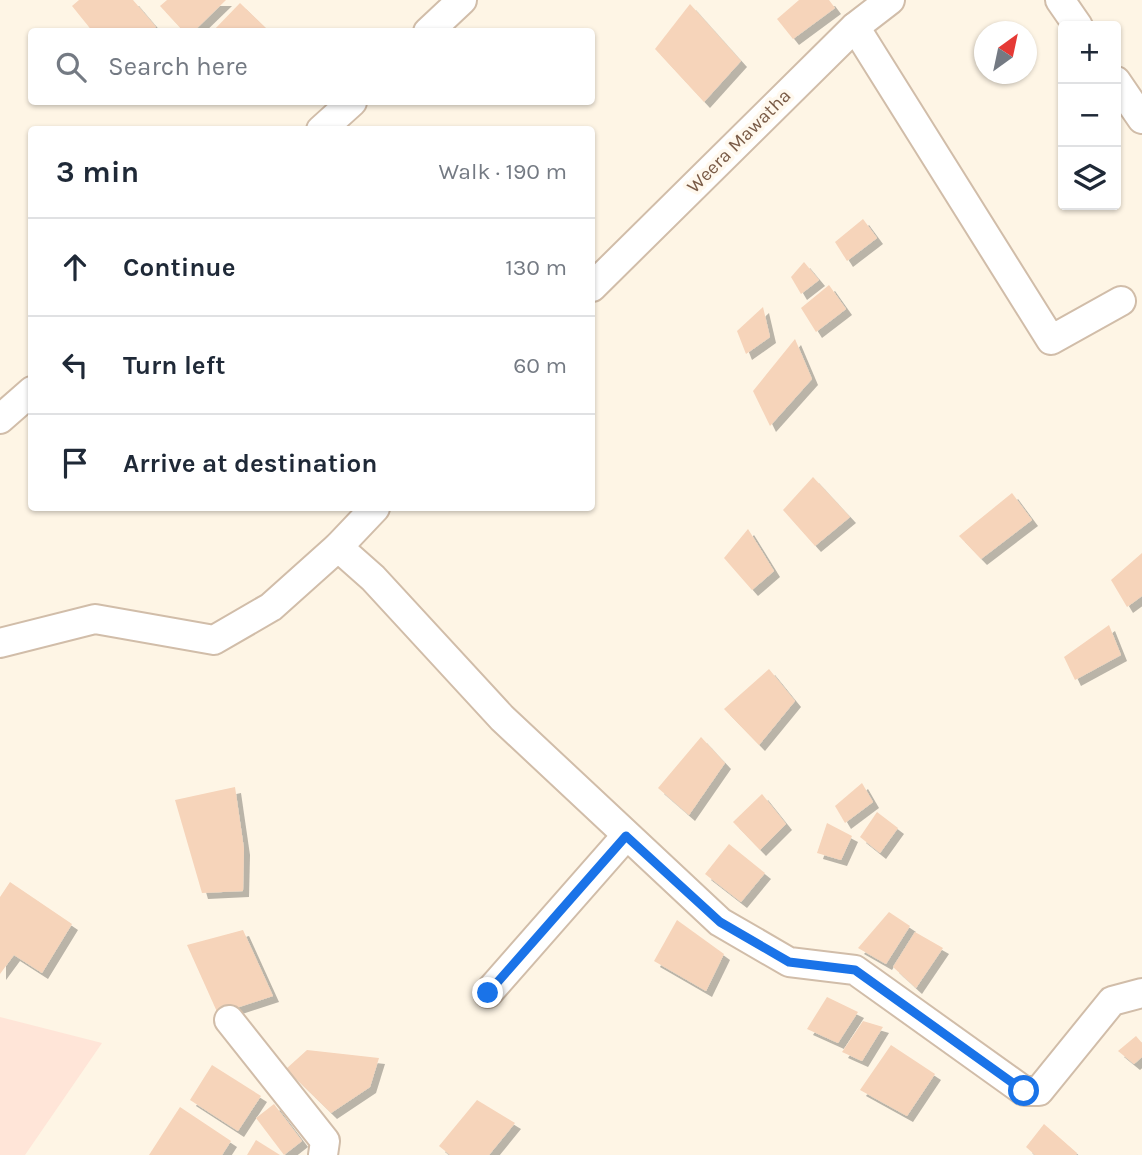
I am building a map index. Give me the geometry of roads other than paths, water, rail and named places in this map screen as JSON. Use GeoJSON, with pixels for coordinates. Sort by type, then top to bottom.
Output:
{"type":"FeatureCollection","features":[{"type":"Feature","properties":{"kind":"street"},"geometry":{"type":"LineString","coordinates":[[432,28],[462,0]]}},
{"type":"Feature","properties":{"kind":"street"},"geometry":{"type":"LineString","coordinates":[[1060,0],[1075,21]]}},
{"type":"Feature","properties":{"kind":"street","name":"Weera Mawatha"},"geometry":{"type":"LineString","coordinates":[[595,284],[880,3]]}},
{"type":"Feature","properties":{"kind":"street"},"geometry":{"type":"LineString","coordinates":[[855,27],[1051,340],[1121,302]]}},
{"type":"Feature","properties":{"kind":"street"},"geometry":{"type":"LineString","coordinates":[[1118,84],[1142,119]]}},
{"type":"Feature","properties":{"kind":"street"},"geometry":{"type":"LineString","coordinates":[[325,126],[349,105]]}},
{"type":"Feature","properties":{"kind":"street"},"geometry":{"type":"LineString","coordinates":[[0,419],[28,394]]}},
{"type":"Feature","properties":{"kind":"street"},"geometry":{"type":"LineString","coordinates":[[0,643],[95,620],[214,640],[271,607],[338,547],[372,511]]}},
{"type":"Feature","properties":{"kind":"street"},"geometry":{"type":"LineString","coordinates":[[338,547],[373,578],[502,718],[626,836],[720,922],[789,962],[855,970],[1024,1091],[1039,1091],[1112,1001],[1142,993]]}},
{"type":"Feature","properties":{"kind":"street"},"geometry":{"type":"LineString","coordinates":[[488,993],[626,836]]}},
{"type":"Feature","properties":{"kind":"street"},"geometry":{"type":"LineString","coordinates":[[229,1020],[325,1141],[323,1155]]}}]}
